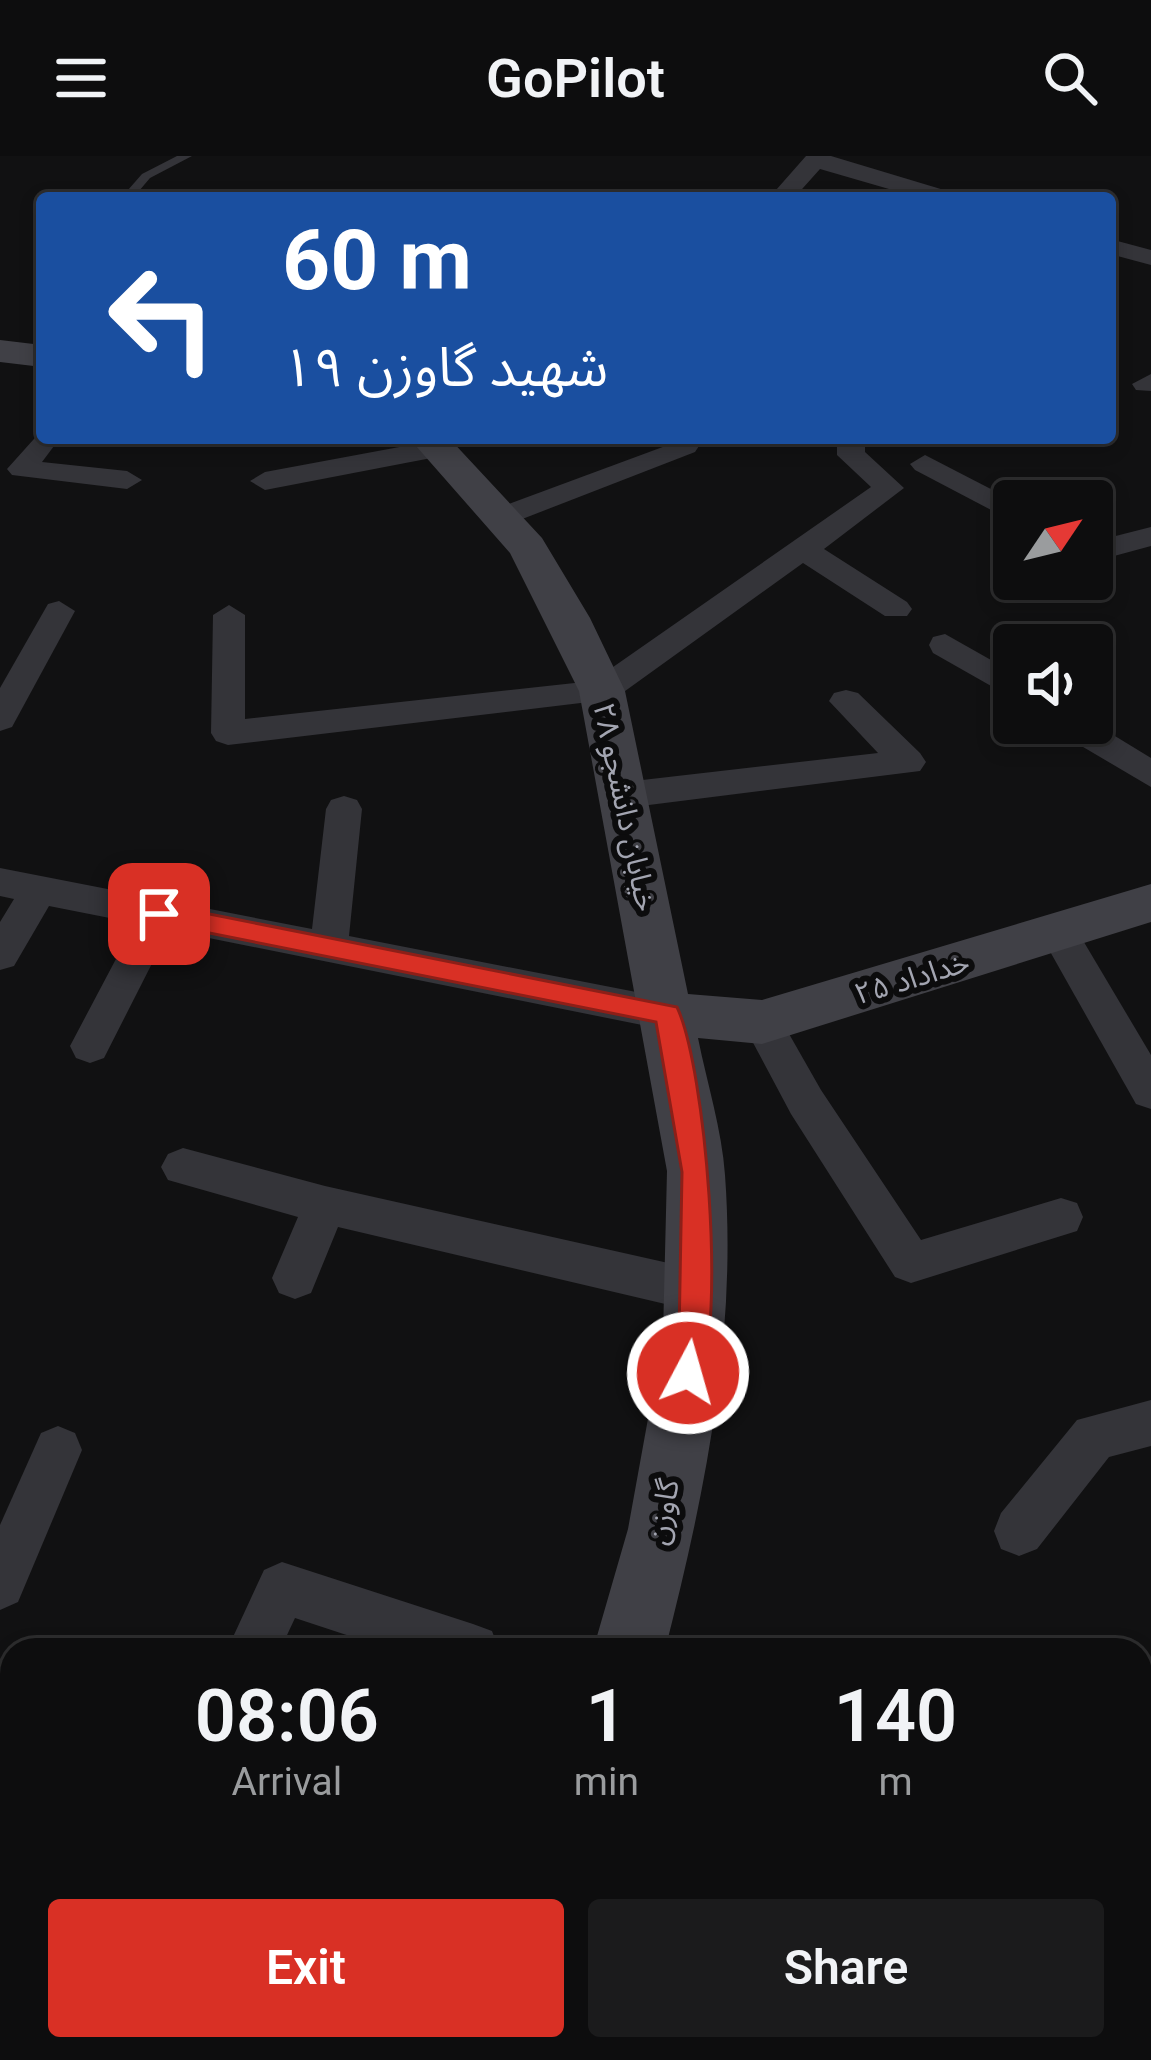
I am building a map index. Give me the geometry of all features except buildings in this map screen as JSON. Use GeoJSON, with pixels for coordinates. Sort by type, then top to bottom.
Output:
{"type":"FeatureCollection","features":[{"type":"Feature","properties":{"kind":"street"},"geometry":{"type":"LineString","coordinates":[[786,192],[817,158],[927,192]]}},
{"type":"Feature","properties":{"kind":"street"},"geometry":{"type":"LineString","coordinates":[[1116,248],[1151,258]]}},
{"type":"Feature","properties":{"kind":"street"},"geometry":{"type":"LineString","coordinates":[[0,351],[36,355]]}},
{"type":"Feature","properties":{"kind":"street"},"geometry":{"type":"LineString","coordinates":[[41,444],[22,469],[127,480]]}},
{"type":"Feature","properties":{"kind":"street"},"geometry":{"type":"LineString","coordinates":[[265,481],[428,444]]}},
{"type":"Feature","properties":{"kind":"street","name":"خیابان دانشجو ۲۸"},"geometry":{"type":"LineString","coordinates":[[433,444],[527,548],[568,618],[602,691],[668,1014]]}},
{"type":"Feature","properties":{"kind":"street"},"geometry":{"type":"LineString","coordinates":[[229,615],[228,733],[602,691],[800,547],[890,488],[851,455],[851,444]]}},
{"type":"Feature","properties":{"kind":"street"},"geometry":{"type":"LineString","coordinates":[[501,517],[685,446]]}},
{"type":"Feature","properties":{"kind":"street"},"geometry":{"type":"LineString","coordinates":[[928,447],[993,497]]}},
{"type":"Feature","properties":{"kind":"street"},"geometry":{"type":"LineString","coordinates":[[1113,546],[1151,536]]}},
{"type":"Feature","properties":{"kind":"street"},"geometry":{"type":"LineString","coordinates":[[800,547],[896,609]]}},
{"type":"Feature","properties":{"kind":"street"},"geometry":{"type":"LineString","coordinates":[[0,719],[59,611]]}},
{"type":"Feature","properties":{"kind":"street"},"geometry":{"type":"LineString","coordinates":[[945,645],[993,675]]}},
{"type":"Feature","properties":{"kind":"street"},"geometry":{"type":"LineString","coordinates":[[626,795],[908,762],[845,701]]}},
{"type":"Feature","properties":{"kind":"street"},"geometry":{"type":"LineString","coordinates":[[1101,744],[1151,776]]}},
{"type":"Feature","properties":{"kind":"street"},"geometry":{"type":"LineString","coordinates":[[329,947],[344,809]]}},
{"type":"Feature","properties":{"kind":"street"},"geometry":{"type":"LineString","coordinates":[[0,882],[668,1014]]}},
{"type":"Feature","properties":{"kind":"street"},"geometry":{"type":"LineString","coordinates":[[0,955],[39,890]]}},
{"type":"Feature","properties":{"kind":"street","name":"خداداد ۲۵"},"geometry":{"type":"LineString","coordinates":[[668,1014],[762,1022],[1151,903]]}},
{"type":"Feature","properties":{"kind":"street"},"geometry":{"type":"LineString","coordinates":[[90,1046],[159,914]]}},
{"type":"Feature","properties":{"kind":"street"},"geometry":{"type":"LineString","coordinates":[[1058,932],[1151,1092]]}},
{"type":"Feature","properties":{"kind":"street","name":"گاوزن"},"geometry":{"type":"LineString","coordinates":[[632,1638],[662,1529],[694,1336],[696,1172],[668,1014]]}},
{"type":"Feature","properties":{"kind":"street"},"geometry":{"type":"LineString","coordinates":[[762,1022],[806,1102],[911,1263],[1061,1217]]}},
{"type":"Feature","properties":{"kind":"street"},"geometry":{"type":"LineString","coordinates":[[183,1167],[325,1205],[694,1290]]}},
{"type":"Feature","properties":{"kind":"street"},"geometry":{"type":"LineString","coordinates":[[295,1278],[325,1205]]}},
{"type":"Feature","properties":{"kind":"street"},"geometry":{"type":"LineString","coordinates":[[1019,1531],[1094,1437],[1151,1423]]}},
{"type":"Feature","properties":{"kind":"street"},"geometry":{"type":"LineString","coordinates":[[0,1584],[58,1450]]}},
{"type":"Feature","properties":{"kind":"street"},"geometry":{"type":"LineString","coordinates":[[259,1638],[282,1588],[436,1638]]}},
{"type":"Feature","properties":{"kind":"lane"},"geometry":{"type":"LineString","coordinates":[[133,192],[146,176],[186,156]]}},
{"type":"Feature","properties":{"kind":"route"},"geometry":{"type":"LineString","coordinates":[[159,914],[668,1014],[696,1172],[694,1336],[688,1373]]}}]}
